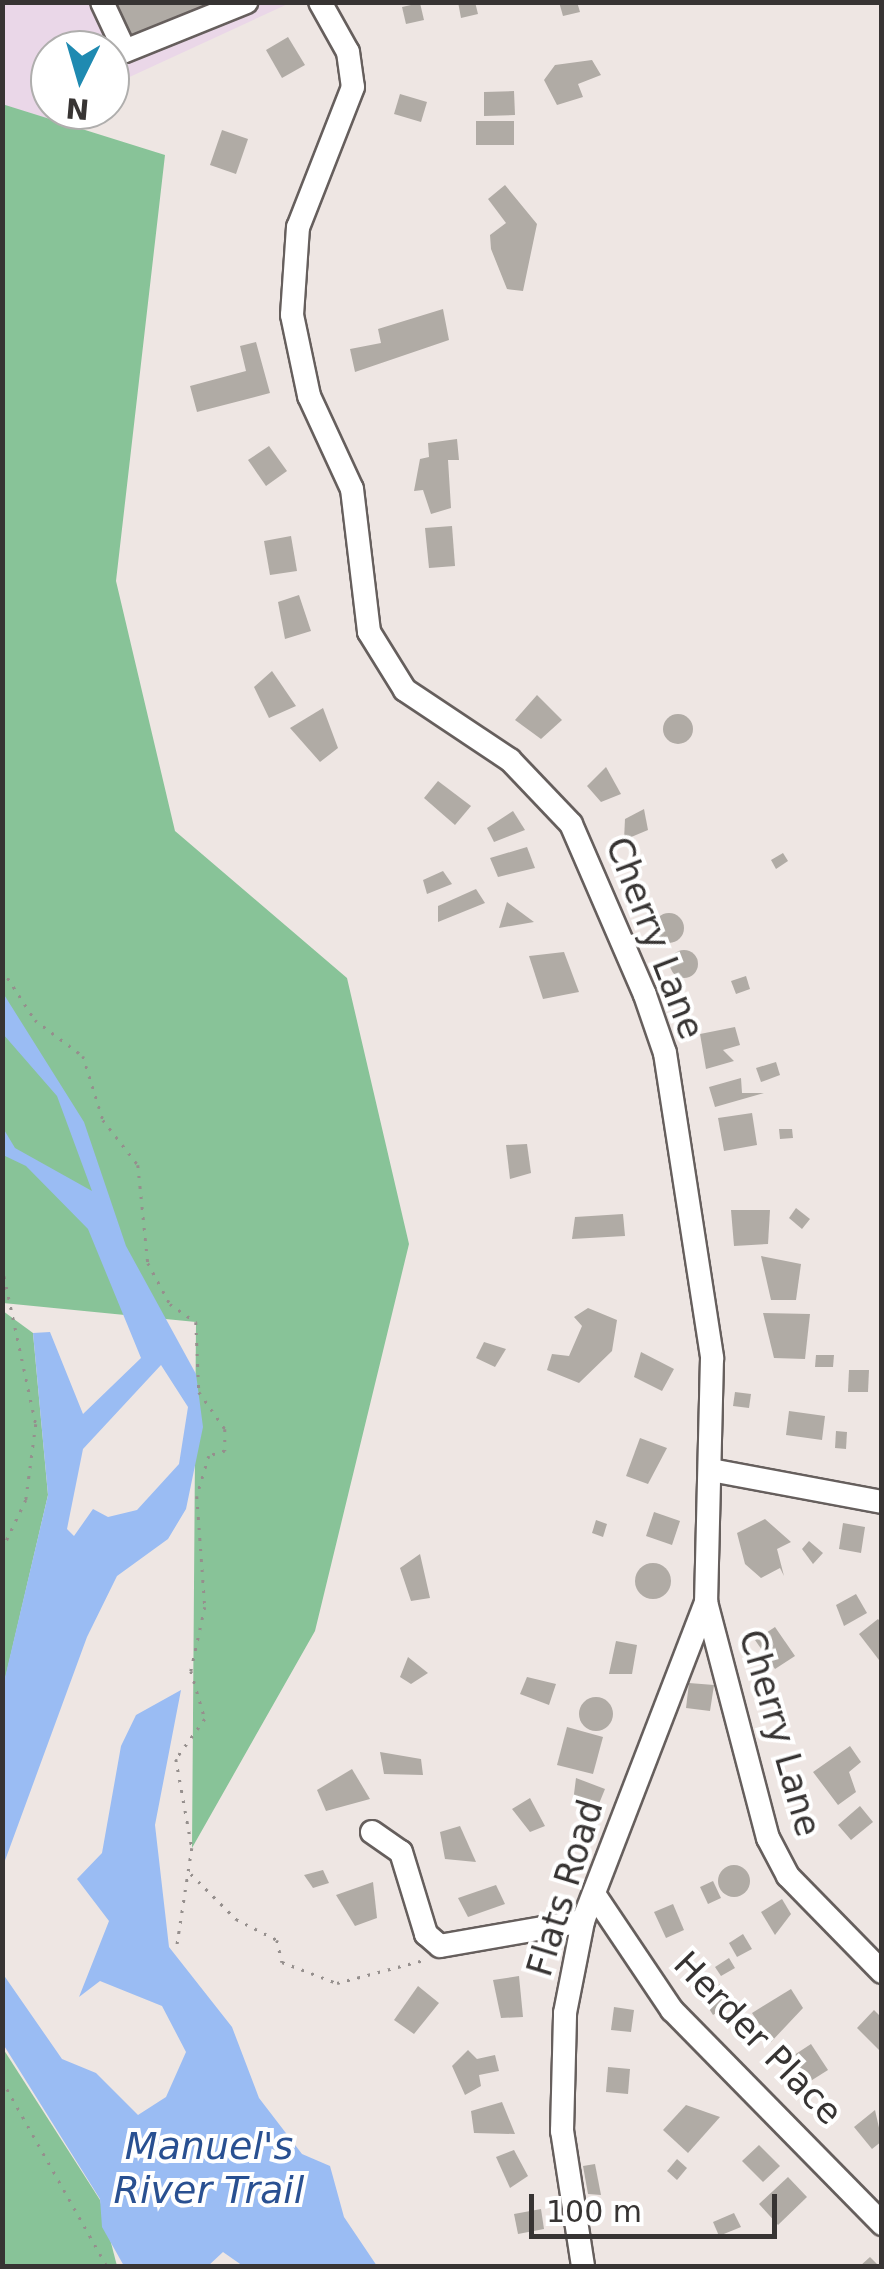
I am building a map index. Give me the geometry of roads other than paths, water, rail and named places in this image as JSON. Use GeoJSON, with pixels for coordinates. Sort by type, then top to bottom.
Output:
{"type":"FeatureCollection","features":[{"type":"Feature","properties":{"kind":"street"},"geometry":{"type":"LineString","coordinates":[[102,2],[125,51],[246,2]]}},
{"type":"Feature","properties":{"kind":"street","name":"Cherry Lane"},"geometry":{"type":"LineString","coordinates":[[320,2],[348,52],[353,86],[298,227],[292,315],[310,396],[352,489],[369,632],[378,659],[405,690],[542,786],[594,867],[665,1052],[712,1358],[706,1602],[768,1838],[788,1876],[882,1972]]}},
{"type":"Feature","properties":{"kind":"street"},"geometry":{"type":"LineString","coordinates":[[711,1470],[882,1502]]}},
{"type":"Feature","properties":{"kind":"street","name":"Flats Road"},"geometry":{"type":"LineString","coordinates":[[583,2266],[560,2080],[583,1922],[706,1602]]}},
{"type":"Feature","properties":{"kind":"street"},"geometry":{"type":"LineString","coordinates":[[372,1832],[401,1852],[426,1934],[440,1946],[583,1922]]}},
{"type":"Feature","properties":{"kind":"street","name":"Herder Place"},"geometry":{"type":"LineString","coordinates":[[594,1894],[672,2010],[882,2224]]}},
{"type":"Feature","properties":{"kind":"water"},"geometry":{"type":"Polygon","coordinates":[[[3,993],[84,1122],[126,1246],[196,1374],[203,1427],[186,1509],[168,1539],[117,1576],[87,1637],[3,1866],[3,1686],[48,1495],[33,1333],[50,1332],[83,1414],[141,1358],[88,1229],[26,1166],[3,1155],[3,1128],[15,1148],[92,1191],[57,1096],[3,1034],[3,993]],[[161,1365],[83,1449],[67,1529],[74,1536],[93,1509],[108,1517],[137,1510],[179,1464],[188,1407],[161,1365]]]}},
{"type":"Feature","properties":{"kind":"water","name":"Manuel's River Trail"},"geometry":{"type":"Polygon","coordinates":[[[181,1690],[155,1825],[169,1947],[232,2027],[259,2098],[302,2154],[330,2166],[344,2217],[377,2266],[243,2266],[223,2252],[208,2266],[124,2266],[102,2227],[100,2199],[3,2044],[3,1974],[62,2059],[96,2073],[138,2115],[166,2097],[186,2052],[162,2006],[100,1981],[79,1997],[109,1921],[77,1879],[102,1853],[121,1746],[136,1715],[181,1690]]]}}]}
